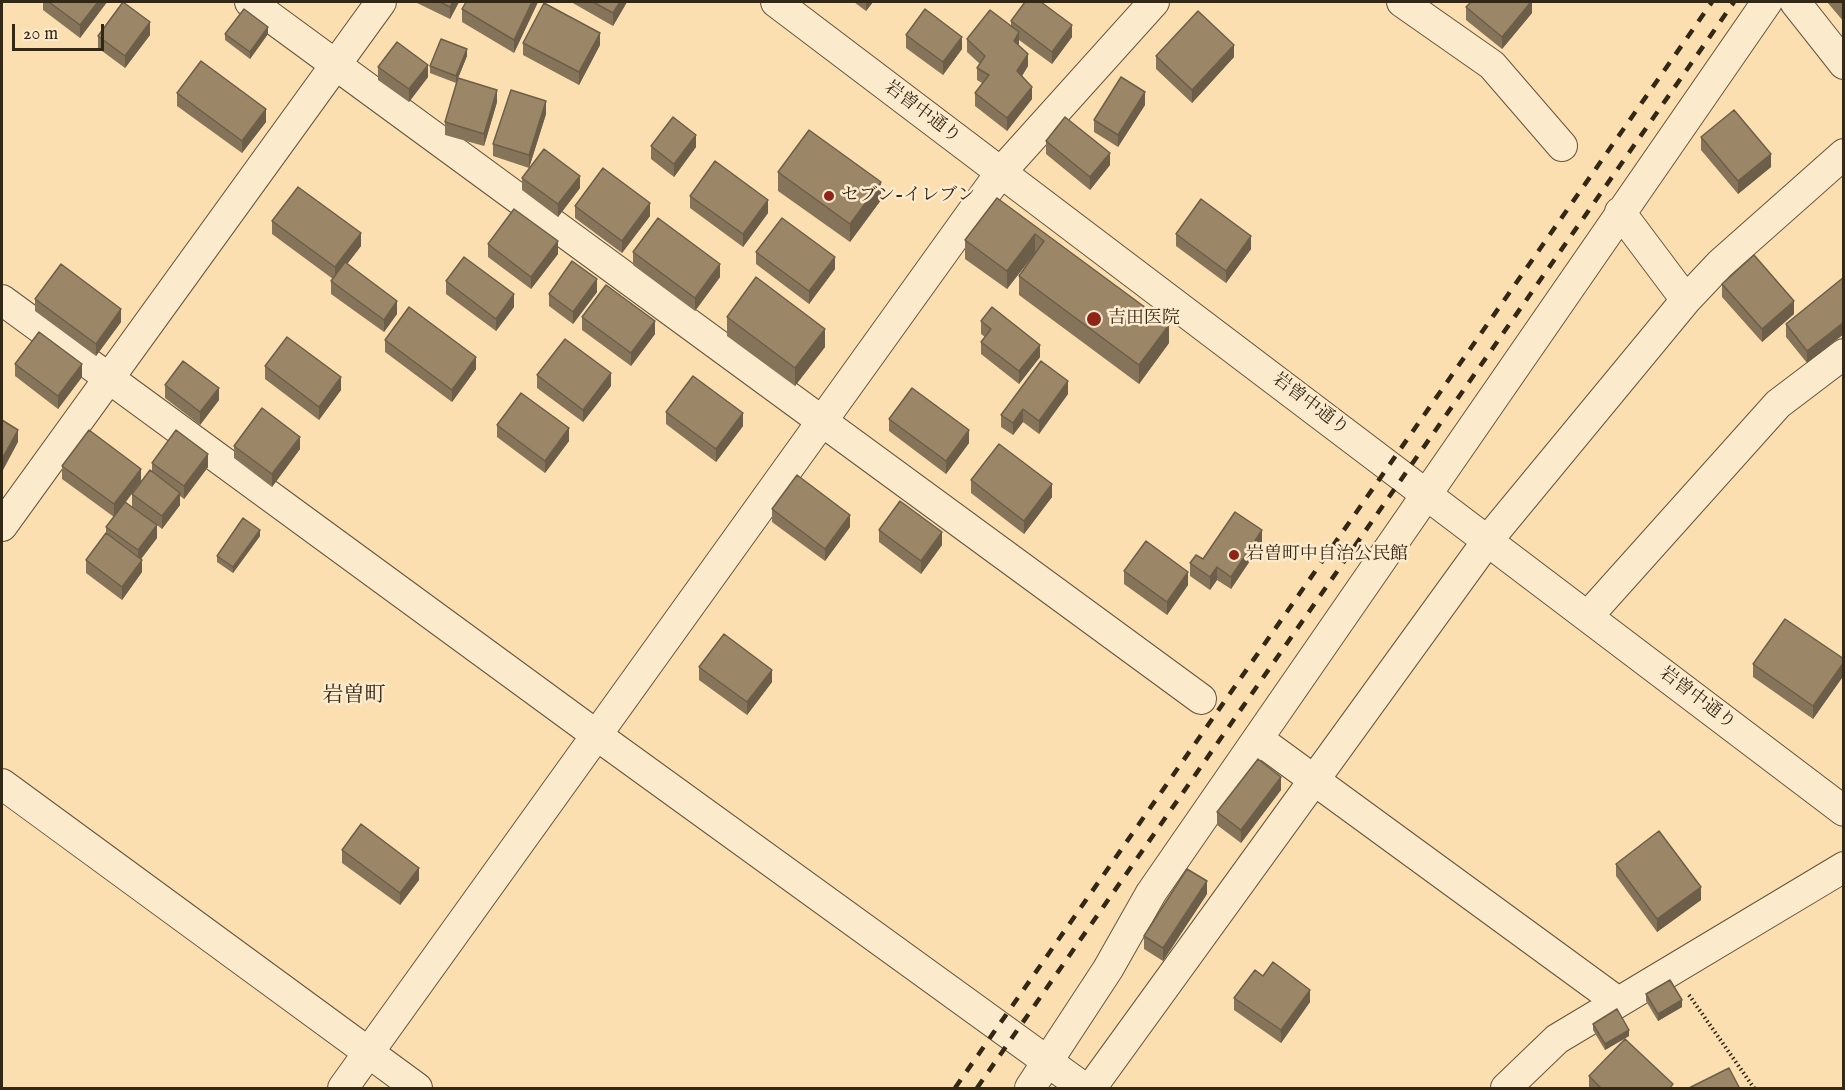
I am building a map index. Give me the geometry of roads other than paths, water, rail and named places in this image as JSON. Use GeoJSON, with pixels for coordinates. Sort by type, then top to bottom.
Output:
{"type":"FeatureCollection","features":[{"type":"Feature","properties":{"kind":"street"},"geometry":{"type":"LineString","coordinates":[[250,2],[1201,699]]}},
{"type":"Feature","properties":{"kind":"street"},"geometry":{"type":"LineString","coordinates":[[2,526],[381,2]]}},
{"type":"Feature","properties":{"kind":"street","name":"岩曽中通り"},"geometry":{"type":"LineString","coordinates":[[776,2],[1428,493],[1844,811]]}},
{"type":"Feature","properties":{"kind":"street"},"geometry":{"type":"LineString","coordinates":[[343,1089],[595,734],[1000,172],[1154,2]]}},
{"type":"Feature","properties":{"kind":"street"},"geometry":{"type":"LineString","coordinates":[[1402,2],[1492,65],[1562,146]]}},
{"type":"Feature","properties":{"kind":"street"},"geometry":{"type":"LineString","coordinates":[[1030,1089],[1108,969],[1151,893],[1767,2]]}},
{"type":"Feature","properties":{"kind":"street"},"geometry":{"type":"LineString","coordinates":[[1795,2],[1844,64]]}},
{"type":"Feature","properties":{"kind":"street"},"geometry":{"type":"LineString","coordinates":[[1091,1089],[1488,540],[1686,300],[1720,264],[1844,154]]}},
{"type":"Feature","properties":{"kind":"street"},"geometry":{"type":"LineString","coordinates":[[1620,212],[1686,300]]}},
{"type":"Feature","properties":{"kind":"street"},"geometry":{"type":"LineString","coordinates":[[2,300],[1084,1089]]}},
{"type":"Feature","properties":{"kind":"street"},"geometry":{"type":"LineString","coordinates":[[1588,616],[1778,404],[1844,354]]}},
{"type":"Feature","properties":{"kind":"street"},"geometry":{"type":"LineString","coordinates":[[1258,739],[1316,779],[1618,1002]]}},
{"type":"Feature","properties":{"kind":"street"},"geometry":{"type":"LineString","coordinates":[[2,784],[417,1089]]}},
{"type":"Feature","properties":{"kind":"street"},"geometry":{"type":"LineString","coordinates":[[1506,1089],[1557,1039],[1844,867]]}},
{"type":"Feature","properties":{"kind":"railway"},"geometry":{"type":"LineString","coordinates":[[955,1088],[1712,2]]}},
{"type":"Feature","properties":{"kind":"railway"},"geometry":{"type":"LineString","coordinates":[[977,1088],[1734,2]]}},
{"type":"Feature","properties":{"kind":"place","name":"セブン-イレブン"},"geometry":{"type":"Point","coordinates":[829,196]}},
{"type":"Feature","properties":{"kind":"place","name":"吉田医院"},"geometry":{"type":"Point","coordinates":[1094,319]}},
{"type":"Feature","properties":{"kind":"place","name":"岩曽町中自治公民館"},"geometry":{"type":"Point","coordinates":[1234,555]}},
{"type":"Feature","properties":{"kind":"district","name":"岩曽町"},"geometry":{"type":"Point","coordinates":[354,697]}}]}
